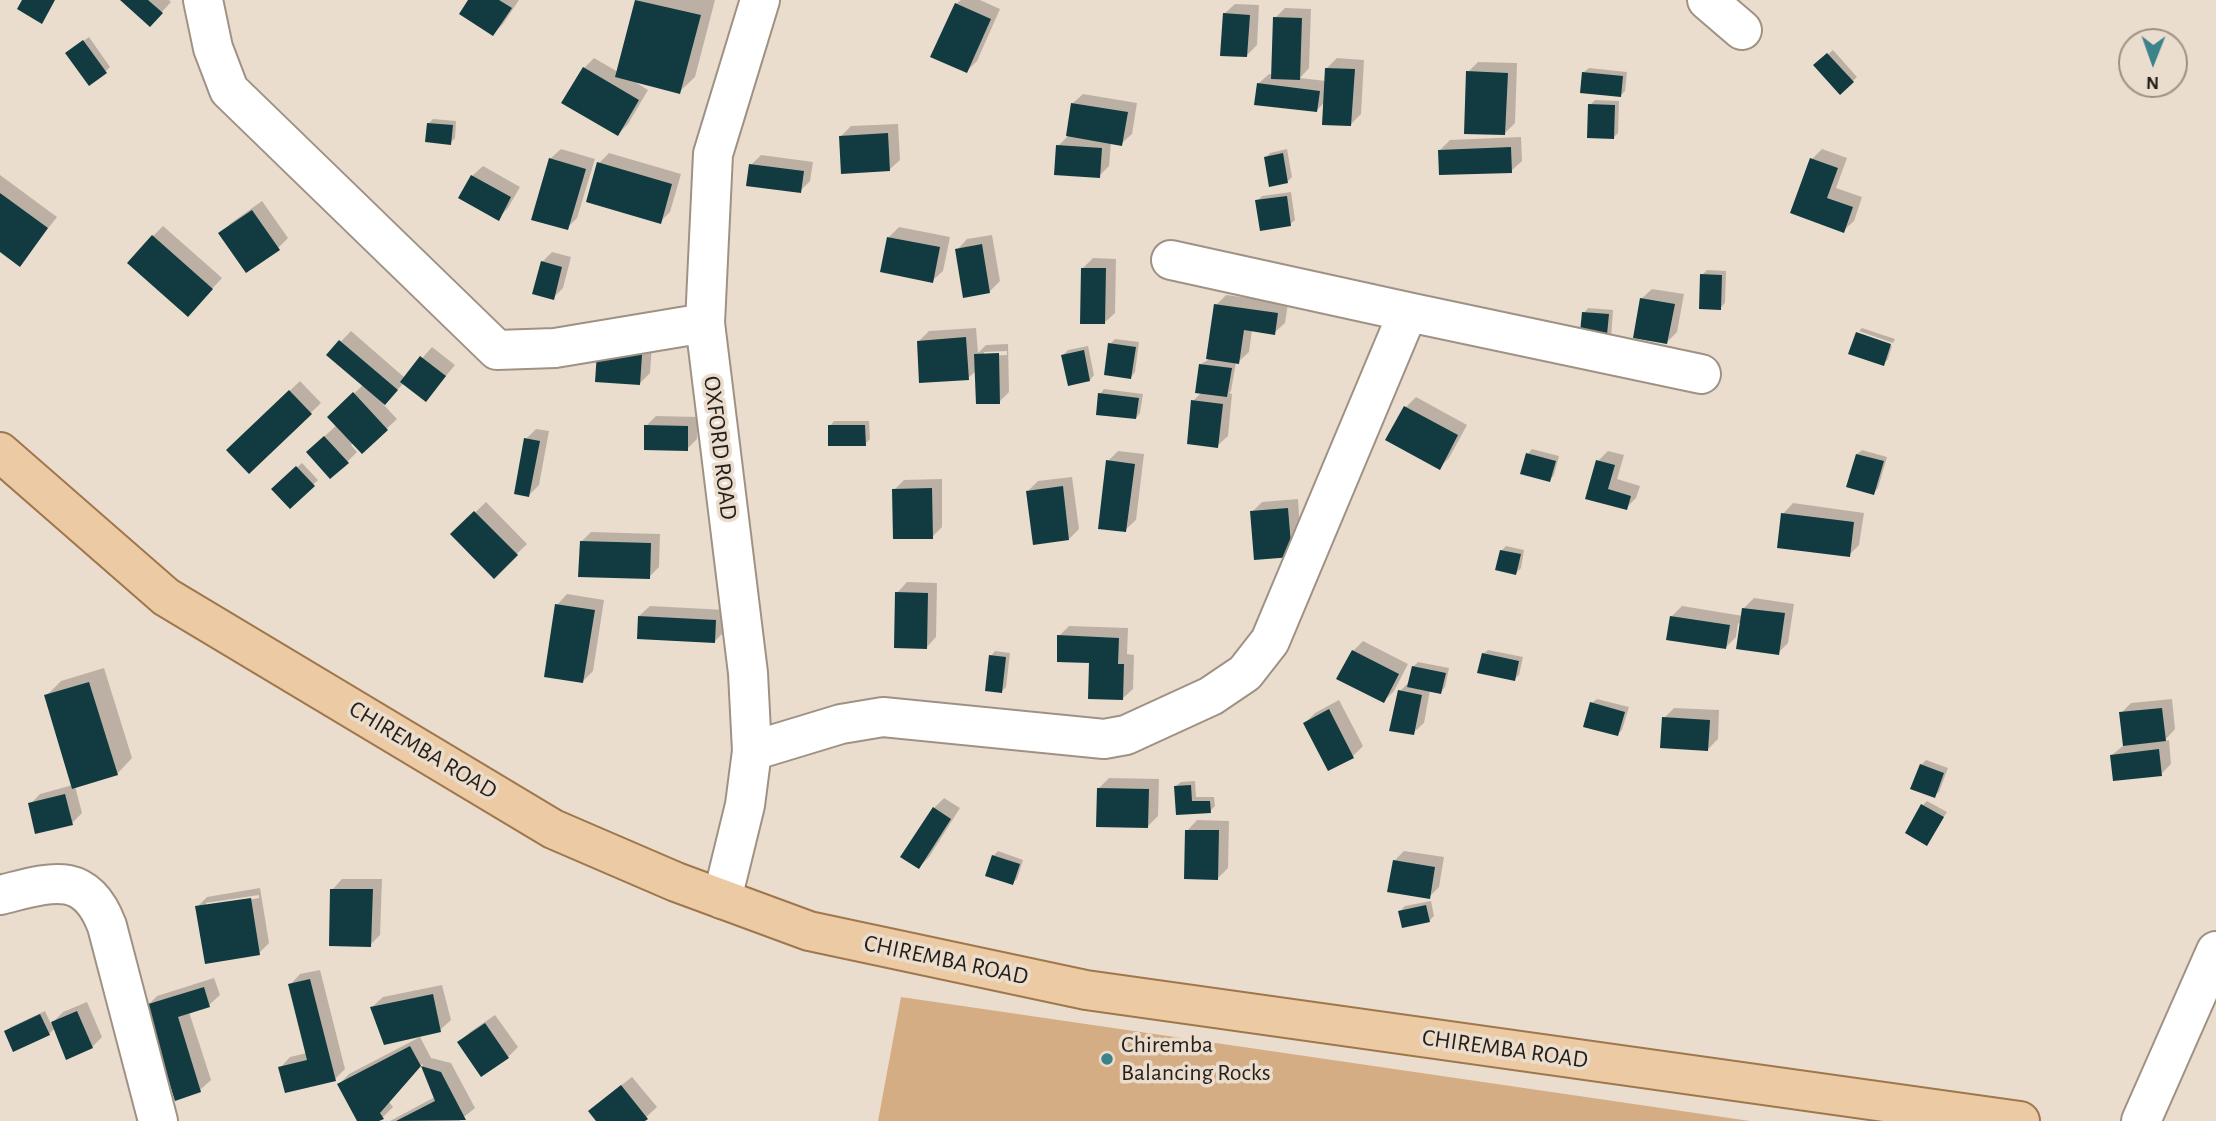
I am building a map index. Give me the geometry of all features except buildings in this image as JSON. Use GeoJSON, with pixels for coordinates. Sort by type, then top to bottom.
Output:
{"type":"FeatureCollection","features":[{"type":"Feature","properties":{"kind":"main road","name":"CHIREMBA ROAD"},"geometry":{"type":"LineString","coordinates":[[0,452],[166,597],[553,829],[722,899],[809,930],[1086,990],[2020,1121]]}},
{"type":"Feature","properties":{"kind":"street"},"geometry":{"type":"LineString","coordinates":[[203,0],[213,48],[229,90],[497,350],[555,348],[705,323]]}},
{"type":"Feature","properties":{"kind":"street","name":"OXFORD ROAD"},"geometry":{"type":"LineString","coordinates":[[722,899],[746,805],[752,751],[748,673],[705,323],[713,154],[760,0]]}},
{"type":"Feature","properties":{"kind":"street"},"geometry":{"type":"LineString","coordinates":[[1707,0],[1742,30]]}},
{"type":"Feature","properties":{"kind":"street"},"geometry":{"type":"LineString","coordinates":[[1171,260],[1701,374]]}},
{"type":"Feature","properties":{"kind":"street"},"geometry":{"type":"LineString","coordinates":[[752,751],[841,724],[883,717],[1104,739],[1126,735],[1211,696],[1245,673],[1270,641],[1408,312]]}},
{"type":"Feature","properties":{"kind":"street"},"geometry":{"type":"LineString","coordinates":[[0,895],[50,883],[68,884],[83,891],[99,906],[107,926],[158,1121]]}},
{"type":"Feature","properties":{"kind":"street"},"geometry":{"type":"LineString","coordinates":[[2141,1121],[2216,951]]}},
{"type":"Feature","properties":{"kind":"shaded area","name":"Chiremba Balancing Rocks"},"geometry":{"type":"Polygon","coordinates":[[[901,997],[1750,1121],[878,1121],[901,997]]]}},
{"type":"Feature","properties":{"kind":"place","name":"Chiremba Balancing Rocks"},"geometry":{"type":"Point","coordinates":[1107,1059]}}]}
